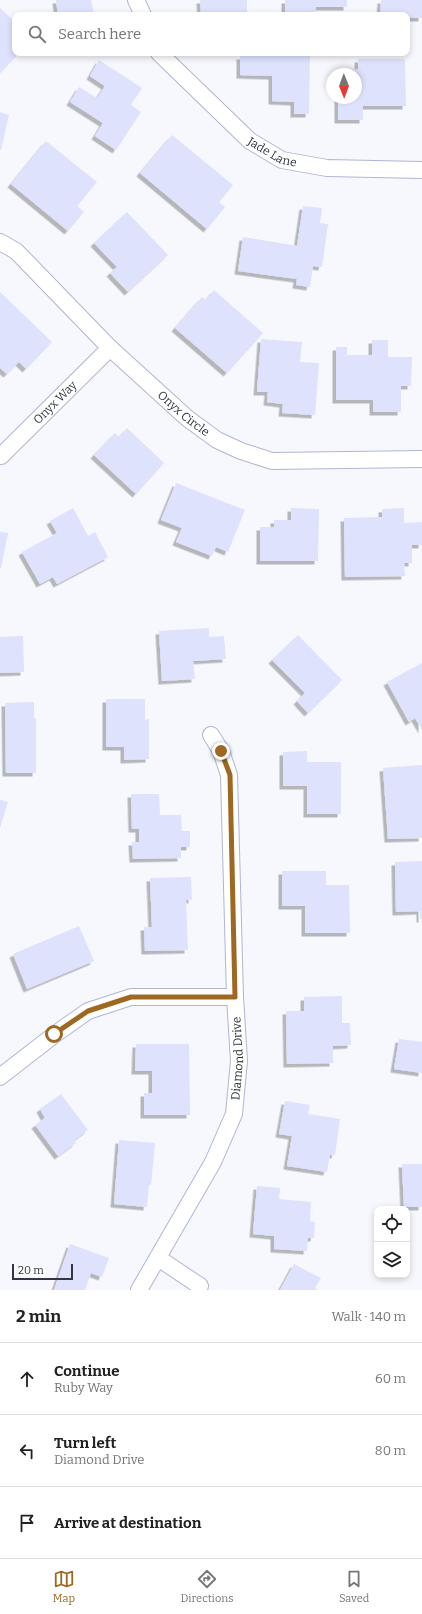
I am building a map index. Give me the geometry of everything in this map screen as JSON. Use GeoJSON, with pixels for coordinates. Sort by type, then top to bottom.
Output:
{"type":"FeatureCollection","features":[{"type":"Feature","properties":{"kind":"street"},"geometry":{"type":"LineString","coordinates":[[136,0],[142,12]]}},
{"type":"Feature","properties":{"kind":"street","name":"Jade Lane"},"geometry":{"type":"LineString","coordinates":[[162,56],[250,141],[282,160],[327,168],[422,170]]}},
{"type":"Feature","properties":{"kind":"street","name":"Onyx Circle"},"geometry":{"type":"LineString","coordinates":[[0,242],[16,251],[110,348],[187,418],[217,440],[241,451],[272,461],[422,459]]}},
{"type":"Feature","properties":{"kind":"street","name":"Onyx Way"},"geometry":{"type":"LineString","coordinates":[[1,456],[110,348]]}},
{"type":"Feature","properties":{"kind":"street","name":"Diamond Drive"},"geometry":{"type":"LineString","coordinates":[[139,1290],[213,1162],[234,1114],[239,1061],[235,997],[230,775],[221,751],[211,735]]}},
{"type":"Feature","properties":{"kind":"street"},"geometry":{"type":"LineString","coordinates":[[0,1077],[54,1034],[88,1011],[131,997],[235,997]]}},
{"type":"Feature","properties":{"kind":"street"},"geometry":{"type":"LineString","coordinates":[[158,1258],[200,1286]]}},
{"type":"Feature","properties":{"kind":"building"},"geometry":{"type":"Polygon","coordinates":[[[56,0],[91,0],[93,12],[58,12],[56,0]]]}},
{"type":"Feature","properties":{"kind":"building"},"geometry":{"type":"Polygon","coordinates":[[[200,0],[247,0],[247,12],[201,12],[200,0]]]}},
{"type":"Feature","properties":{"kind":"building"},"geometry":{"type":"Polygon","coordinates":[[[285,0],[347,0],[347,7],[316,7],[316,12],[285,12],[285,0]]]}},
{"type":"Feature","properties":{"kind":"building"},"geometry":{"type":"Polygon","coordinates":[[[381,0],[422,0],[422,18],[410,18],[410,12],[380,12],[381,0]]]}},
{"type":"Feature","properties":{"kind":"building"},"geometry":{"type":"Polygon","coordinates":[[[0,8],[12,19],[12,56],[16,56],[0,73],[0,8]]]}},
{"type":"Feature","properties":{"kind":"building"},"geometry":{"type":"Polygon","coordinates":[[[240,56],[310,56],[309,114],[294,114],[294,102],[272,101],[272,76],[240,75],[240,56]]]}},
{"type":"Feature","properties":{"kind":"building"},"geometry":{"type":"Polygon","coordinates":[[[358,59],[405,59],[406,106],[363,106],[363,120],[338,120],[338,104],[362,104],[362,68],[358,68],[358,59]]]}},
{"type":"Feature","properties":{"kind":"building"},"geometry":{"type":"Polygon","coordinates":[[[99,60],[142,88],[131,105],[141,112],[116,150],[95,136],[103,123],[70,102],[79,87],[97,98],[105,86],[90,76],[99,60]]]}},
{"type":"Feature","properties":{"kind":"building"},"geometry":{"type":"Polygon","coordinates":[[[0,112],[9,115],[1,150],[0,150],[0,112]]]}},
{"type":"Feature","properties":{"kind":"building"},"geometry":{"type":"Polygon","coordinates":[[[172,135],[233,185],[219,202],[225,207],[207,229],[140,173],[172,135]]]}},
{"type":"Feature","properties":{"kind":"building"},"geometry":{"type":"Polygon","coordinates":[[[46,141],[97,182],[77,206],[84,212],[68,231],[11,184],[46,141]]]}},
{"type":"Feature","properties":{"kind":"building"},"geometry":{"type":"Polygon","coordinates":[[[303,206],[322,208],[320,223],[328,224],[322,267],[313,266],[310,287],[296,285],[297,279],[238,271],[243,237],[297,246],[303,206]]]}},
{"type":"Feature","properties":{"kind":"building"},"geometry":{"type":"Polygon","coordinates":[[[127,212],[168,255],[128,292],[110,273],[117,267],[94,243],[127,212]]]}},
{"type":"Feature","properties":{"kind":"building"},"geometry":{"type":"Polygon","coordinates":[[[214,290],[263,333],[227,373],[175,328],[202,297],[206,300],[214,290]]]}},
{"type":"Feature","properties":{"kind":"building"},"geometry":{"type":"Polygon","coordinates":[[[0,292],[52,342],[26,369],[19,362],[7,374],[0,368],[0,292]]]}},
{"type":"Feature","properties":{"kind":"building"},"geometry":{"type":"Polygon","coordinates":[[[261,339],[302,342],[300,362],[319,363],[315,415],[282,413],[283,404],[267,402],[268,392],[257,392],[261,339]]]}},
{"type":"Feature","properties":{"kind":"building"},"geometry":{"type":"Polygon","coordinates":[[[372,340],[388,340],[388,357],[412,357],[411,386],[401,386],[401,412],[373,412],[373,400],[336,400],[336,347],[347,347],[347,355],[372,355],[372,340]]]}},
{"type":"Feature","properties":{"kind":"building"},"geometry":{"type":"Polygon","coordinates":[[[127,428],[164,463],[136,494],[94,455],[115,433],[119,437],[127,428]]]}},
{"type":"Feature","properties":{"kind":"building"},"geometry":{"type":"Polygon","coordinates":[[[176,483],[245,510],[228,552],[216,547],[212,556],[176,542],[182,528],[161,520],[176,483]]]}},
{"type":"Feature","properties":{"kind":"building"},"geometry":{"type":"Polygon","coordinates":[[[73,508],[88,536],[95,532],[108,557],[57,584],[53,577],[40,584],[22,552],[57,533],[50,521],[73,508]]]}},
{"type":"Feature","properties":{"kind":"building"},"geometry":{"type":"Polygon","coordinates":[[[291,508],[319,509],[318,561],[260,561],[260,527],[274,527],[274,520],[291,520],[291,508]]]}},
{"type":"Feature","properties":{"kind":"building"},"geometry":{"type":"Polygon","coordinates":[[[404,508],[404,523],[422,522],[422,545],[412,545],[412,563],[404,563],[405,576],[345,577],[344,518],[382,517],[382,509],[404,508]]]}},
{"type":"Feature","properties":{"kind":"building"},"geometry":{"type":"Polygon","coordinates":[[[0,532],[8,533],[1,568],[0,568],[0,532]]]}},
{"type":"Feature","properties":{"kind":"building"},"geometry":{"type":"Polygon","coordinates":[[[209,628],[209,637],[224,636],[226,659],[193,661],[195,679],[162,681],[159,631],[209,628]]]}},
{"type":"Feature","properties":{"kind":"building"},"geometry":{"type":"Polygon","coordinates":[[[298,635],[342,680],[308,713],[297,701],[305,693],[272,660],[298,635]]]}},
{"type":"Feature","properties":{"kind":"building"},"geometry":{"type":"Polygon","coordinates":[[[23,636],[24,672],[0,673],[0,637],[23,636]]]}},
{"type":"Feature","properties":{"kind":"building"},"geometry":{"type":"Polygon","coordinates":[[[422,663],[422,730],[415,718],[409,722],[387,682],[422,663]]]}},
{"type":"Feature","properties":{"kind":"building"},"geometry":{"type":"Polygon","coordinates":[[[106,699],[145,699],[145,720],[149,719],[149,759],[124,760],[124,747],[106,747],[106,699]]]}},
{"type":"Feature","properties":{"kind":"building"},"geometry":{"type":"Polygon","coordinates":[[[34,702],[34,718],[36,718],[36,773],[6,773],[5,703],[34,702]]]}},
{"type":"Feature","properties":{"kind":"building"},"geometry":{"type":"Polygon","coordinates":[[[307,751],[307,762],[341,762],[341,814],[307,814],[307,786],[283,786],[283,752],[307,751]]]}},
{"type":"Feature","properties":{"kind":"building"},"geometry":{"type":"Polygon","coordinates":[[[422,765],[422,838],[388,839],[383,768],[422,765]]]}},
{"type":"Feature","properties":{"kind":"building"},"geometry":{"type":"Polygon","coordinates":[[[131,794],[159,794],[160,815],[181,815],[182,831],[190,831],[190,847],[181,847],[181,858],[133,859],[132,842],[139,842],[139,829],[132,829],[131,794]]]}},
{"type":"Feature","properties":{"kind":"building"},"geometry":{"type":"Polygon","coordinates":[[[0,800],[8,802],[0,828],[0,800]]]}},
{"type":"Feature","properties":{"kind":"building"},"geometry":{"type":"Polygon","coordinates":[[[422,861],[422,919],[420,919],[420,911],[396,912],[395,862],[422,861]]]}},
{"type":"Feature","properties":{"kind":"building"},"geometry":{"type":"Polygon","coordinates":[[[282,871],[326,871],[326,885],[349,885],[350,933],[305,933],[305,906],[282,906],[282,871]]]}},
{"type":"Feature","properties":{"kind":"building"},"geometry":{"type":"Polygon","coordinates":[[[191,877],[192,900],[186,900],[188,950],[145,951],[144,927],[152,927],[150,878],[191,877]]]}},
{"type":"Feature","properties":{"kind":"building"},"geometry":{"type":"Polygon","coordinates":[[[79,926],[94,961],[27,989],[13,954],[79,926]]]}},
{"type":"Feature","properties":{"kind":"building"},"geometry":{"type":"Polygon","coordinates":[[[342,996],[342,1023],[350,1023],[351,1045],[333,1046],[333,1063],[287,1064],[286,1011],[304,1011],[304,997],[342,996]]]}},
{"type":"Feature","properties":{"kind":"building"},"geometry":{"type":"Polygon","coordinates":[[[399,1039],[422,1042],[422,1073],[394,1069],[399,1039]]]}},
{"type":"Feature","properties":{"kind":"building"},"geometry":{"type":"Polygon","coordinates":[[[136,1044],[189,1044],[190,1115],[144,1115],[144,1093],[152,1093],[152,1071],[135,1071],[136,1044]]]}},
{"type":"Feature","properties":{"kind":"building"},"geometry":{"type":"Polygon","coordinates":[[[61,1094],[88,1130],[74,1140],[76,1143],[58,1156],[35,1125],[45,1118],[40,1109],[61,1094]]]}},
{"type":"Feature","properties":{"kind":"building"},"geometry":{"type":"Polygon","coordinates":[[[285,1101],[310,1105],[308,1114],[340,1119],[335,1155],[330,1155],[327,1172],[287,1166],[292,1136],[279,1134],[285,1101]]]}},
{"type":"Feature","properties":{"kind":"building"},"geometry":{"type":"Polygon","coordinates":[[[119,1140],[155,1143],[151,1185],[149,1185],[147,1207],[114,1204],[119,1140]]]}},
{"type":"Feature","properties":{"kind":"building"},"geometry":{"type":"Polygon","coordinates":[[[402,1164],[422,1164],[422,1207],[404,1206],[402,1164]]]}},
{"type":"Feature","properties":{"kind":"building"},"geometry":{"type":"Polygon","coordinates":[[[257,1186],[280,1188],[279,1199],[311,1202],[310,1221],[315,1222],[314,1238],[308,1238],[307,1251],[274,1249],[274,1236],[253,1234],[257,1186]]]}},
{"type":"Feature","properties":{"kind":"building"},"geometry":{"type":"Polygon","coordinates":[[[70,1244],[109,1258],[102,1277],[91,1273],[85,1290],[54,1290],[70,1244]]]}},
{"type":"Feature","properties":{"kind":"building"},"geometry":{"type":"Polygon","coordinates":[[[294,1264],[321,1278],[315,1288],[318,1290],[280,1290],[294,1264]]]}},
{"type":"Feature","properties":{"kind":"route"},"geometry":{"type":"LineString","coordinates":[[54,1034],[88,1011],[131,997],[235,997],[230,775],[221,751]]}}]}
